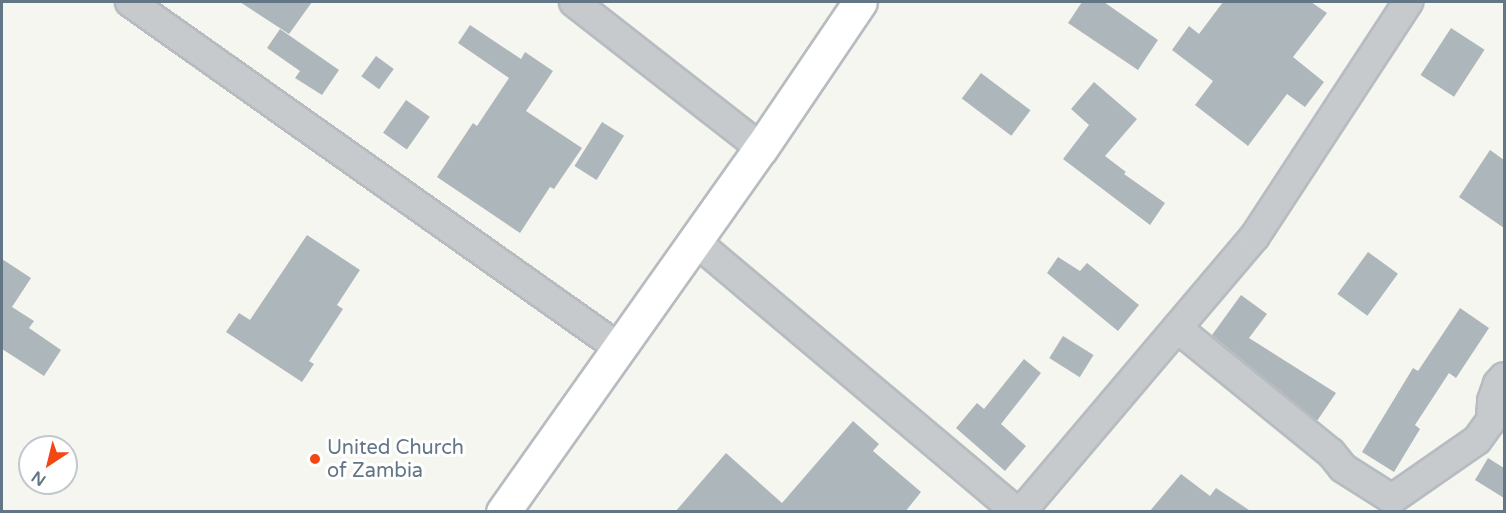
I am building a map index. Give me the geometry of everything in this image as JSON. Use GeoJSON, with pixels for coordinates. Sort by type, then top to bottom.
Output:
{"type":"FeatureCollection","features":[{"type":"Feature","properties":{"kind":"main road"},"geometry":{"type":"LineString","coordinates":[[503,512],[761,148],[860,2]]}},
{"type":"Feature","properties":{"kind":"street"},"geometry":{"type":"LineString","coordinates":[[130,2],[619,348]]}},
{"type":"Feature","properties":{"kind":"street"},"geometry":{"type":"LineString","coordinates":[[574,2],[761,148]]}},
{"type":"Feature","properties":{"kind":"street"},"geometry":{"type":"LineString","coordinates":[[695,241],[1019,512],[1256,236],[1407,2]]}},
{"type":"Feature","properties":{"kind":"street"},"geometry":{"type":"LineString","coordinates":[[1177,328],[1331,453],[1343,468],[1392,499],[1477,440],[1491,421],[1492,401],[1498,384],[1504,377]]}},
{"type":"Feature","properties":{"kind":"building"},"geometry":{"type":"Polygon","coordinates":[[[240,2],[312,2],[289,34],[240,2]]]}},
{"type":"Feature","properties":{"kind":"building"},"geometry":{"type":"Polygon","coordinates":[[[1082,2],[1104,2],[1158,40],[1138,70],[1068,23],[1082,2]]]}},
{"type":"Feature","properties":{"kind":"building"},"geometry":{"type":"Polygon","coordinates":[[[1223,2],[1311,2],[1327,13],[1293,57],[1324,82],[1305,107],[1287,94],[1248,146],[1195,105],[1213,81],[1172,50],[1189,26],[1199,34],[1223,2]]]}},
{"type":"Feature","properties":{"kind":"building"},"geometry":{"type":"Polygon","coordinates":[[[470,25],[521,59],[525,52],[553,71],[526,111],[582,148],[554,189],[550,187],[520,233],[437,177],[473,123],[477,126],[509,78],[458,43],[470,25]]]}},
{"type":"Feature","properties":{"kind":"building"},"geometry":{"type":"Polygon","coordinates":[[[1451,28],[1485,50],[1454,97],[1421,75],[1451,28]]]}},
{"type":"Feature","properties":{"kind":"building"},"geometry":{"type":"Polygon","coordinates":[[[280,29],[339,70],[322,95],[295,78],[300,71],[267,48],[280,29]]]}},
{"type":"Feature","properties":{"kind":"building"},"geometry":{"type":"Polygon","coordinates":[[[376,56],[394,69],[379,89],[361,76],[376,56]]]}},
{"type":"Feature","properties":{"kind":"building"},"geometry":{"type":"Polygon","coordinates":[[[981,73],[1031,110],[1011,136],[962,99],[981,73]]]}},
{"type":"Feature","properties":{"kind":"building"},"geometry":{"type":"Polygon","coordinates":[[[1094,82],[1137,119],[1105,156],[1126,172],[1124,174],[1165,203],[1150,225],[1063,159],[1089,125],[1071,109],[1094,82]]]}},
{"type":"Feature","properties":{"kind":"building"},"geometry":{"type":"Polygon","coordinates":[[[406,100],[430,117],[407,149],[383,133],[406,100]]]}},
{"type":"Feature","properties":{"kind":"building"},"geometry":{"type":"Polygon","coordinates":[[[602,122],[624,136],[596,180],[574,166],[602,122]]]}},
{"type":"Feature","properties":{"kind":"building"},"geometry":{"type":"Polygon","coordinates":[[[1490,150],[1504,160],[1504,228],[1459,197],[1490,150]]]}},
{"type":"Feature","properties":{"kind":"building"},"geometry":{"type":"Polygon","coordinates":[[[307,235],[360,270],[337,305],[343,309],[309,361],[314,364],[302,382],[226,332],[239,313],[250,320],[307,235]]]}},
{"type":"Feature","properties":{"kind":"building"},"geometry":{"type":"Polygon","coordinates":[[[1368,252],[1398,274],[1367,316],[1337,294],[1368,252]]]}},
{"type":"Feature","properties":{"kind":"building"},"geometry":{"type":"Polygon","coordinates":[[[1058,257],[1080,271],[1087,263],[1139,305],[1118,331],[1047,273],[1058,257]]]}},
{"type":"Feature","properties":{"kind":"building"},"geometry":{"type":"Polygon","coordinates":[[[2,259],[31,278],[12,307],[34,321],[29,328],[61,350],[44,376],[2,349],[2,259]]]}},
{"type":"Feature","properties":{"kind":"building"},"geometry":{"type":"Polygon","coordinates":[[[1241,295],[1267,314],[1249,338],[1336,393],[1317,421],[1212,335],[1241,295]]]}},
{"type":"Feature","properties":{"kind":"building"},"geometry":{"type":"Polygon","coordinates":[[[1460,308],[1489,328],[1456,378],[1449,373],[1415,425],[1420,429],[1394,472],[1362,452],[1413,368],[1418,371],[1460,308]]]}},
{"type":"Feature","properties":{"kind":"building"},"geometry":{"type":"Polygon","coordinates":[[[1063,336],[1094,355],[1080,377],[1049,358],[1063,336]]]}},
{"type":"Feature","properties":{"kind":"building"},"geometry":{"type":"Polygon","coordinates":[[[1024,359],[1041,373],[1001,424],[1026,446],[1005,471],[956,428],[977,403],[984,409],[1024,359]]]}},
{"type":"Feature","properties":{"kind":"building"},"geometry":{"type":"Polygon","coordinates":[[[853,421],[879,444],[873,451],[921,492],[905,512],[675,512],[726,453],[782,503],[853,421]]]}},
{"type":"Feature","properties":{"kind":"building"},"geometry":{"type":"Polygon","coordinates":[[[1488,458],[1504,468],[1504,498],[1475,480],[1488,458]]]}},
{"type":"Feature","properties":{"kind":"building"},"geometry":{"type":"Polygon","coordinates":[[[1181,474],[1210,496],[1216,488],[1252,512],[1149,512],[1181,474]]]}},
{"type":"Feature","properties":{"kind":"place","name":"United Church of Zambia"},"geometry":{"type":"Point","coordinates":[315,459]}}]}
